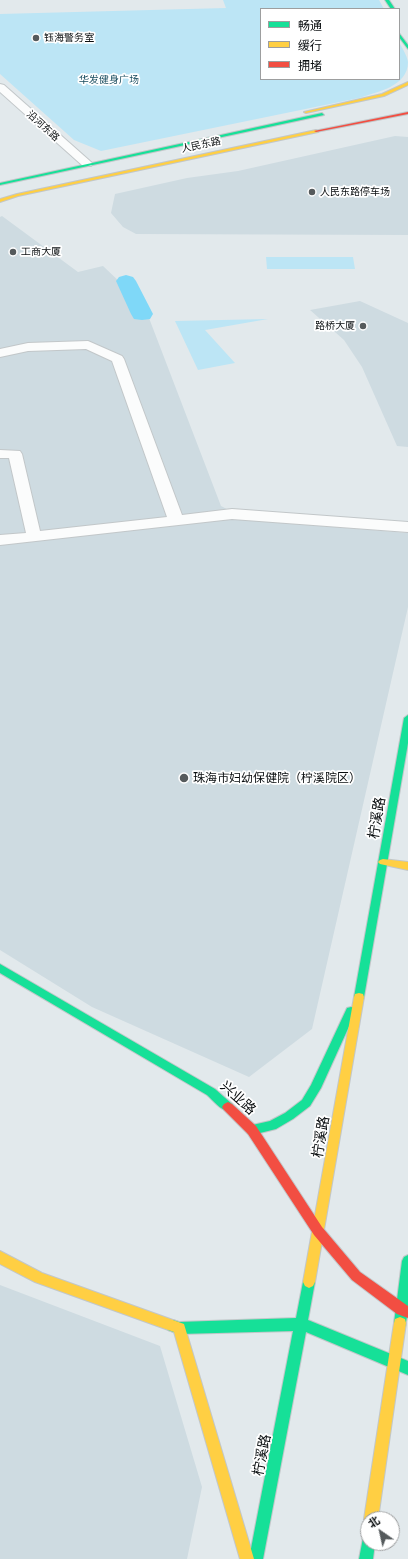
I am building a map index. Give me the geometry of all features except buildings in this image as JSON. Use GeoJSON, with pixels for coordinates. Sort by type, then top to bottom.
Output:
{"type":"FeatureCollection","features":[{"type":"Feature","properties":{"kind":"main road"},"geometry":{"type":"LineString","coordinates":[[404,31],[408,48]]}},
{"type":"Feature","properties":{"kind":"main road"},"geometry":{"type":"LineString","coordinates":[[92,164],[149,146],[362,101],[383,95],[408,82]]}},
{"type":"Feature","properties":{"kind":"main road","name":"人民东路"},"geometry":{"type":"LineString","coordinates":[[0,184],[284,122],[392,101]]}},
{"type":"Feature","properties":{"kind":"main road","name":"人民东路"},"geometry":{"type":"LineString","coordinates":[[0,200],[17,195],[306,133],[408,113]]}},
{"type":"Feature","properties":{"kind":"main road"},"geometry":{"type":"LineString","coordinates":[[284,122],[306,133]]}},
{"type":"Feature","properties":{"kind":"main road"},"geometry":{"type":"LineString","coordinates":[[108,176],[221,159],[305,143]]}},
{"type":"Feature","properties":{"kind":"main road","name":"柠溪路"},"geometry":{"type":"LineString","coordinates":[[256,1559],[302,1324],[408,718]]}},
{"type":"Feature","properties":{"kind":"main road"},"geometry":{"type":"LineString","coordinates":[[383,862],[408,866]]}},
{"type":"Feature","properties":{"kind":"main road","name":"兴业路"},"geometry":{"type":"LineString","coordinates":[[0,968],[211,1092],[252,1130],[318,1231],[356,1276],[405,1311]]}},
{"type":"Feature","properties":{"kind":"main road"},"geometry":{"type":"LineString","coordinates":[[252,1130],[272,1125],[289,1116],[306,1103],[315,1088],[360,992]]}},
{"type":"Feature","properties":{"kind":"main road"},"geometry":{"type":"LineString","coordinates":[[0,1257],[39,1278],[178,1328],[302,1324],[395,1364],[408,1368]]}},
{"type":"Feature","properties":{"kind":"main road"},"geometry":{"type":"LineString","coordinates":[[372,1511],[395,1364],[405,1311],[408,1261]]}},
{"type":"Feature","properties":{"kind":"main road"},"geometry":{"type":"LineString","coordinates":[[178,1328],[247,1559]]}},
{"type":"Feature","properties":{"kind":"street","name":"沿河东路"},"geometry":{"type":"LineString","coordinates":[[0,87],[92,164]]}},
{"type":"Feature","properties":{"kind":"lane"},"geometry":{"type":"LineString","coordinates":[[0,353],[28,347],[88,345],[118,359],[176,520]]}},
{"type":"Feature","properties":{"kind":"lane"},"geometry":{"type":"LineString","coordinates":[[0,454],[15,454],[34,536]]}},
{"type":"Feature","properties":{"kind":"lane"},"geometry":{"type":"LineString","coordinates":[[0,540],[232,514],[408,527]]}},
{"type":"Feature","properties":{"kind":"shaded area"},"geometry":{"type":"Polygon","coordinates":[[[395,136],[408,137],[408,235],[136,234],[123,227],[111,213],[115,194],[187,178],[238,171],[395,136]]]}},
{"type":"Feature","properties":{"kind":"shaded area","name":"珠海市妇幼保健院（柠溪院区）"},"geometry":{"type":"Polygon","coordinates":[[[2,216],[78,272],[103,266],[144,305],[221,506],[248,520],[408,533],[408,607],[312,1029],[249,1077],[92,1007],[0,950],[0,217],[2,216]]]}},
{"type":"Feature","properties":{"kind":"shaded area"},"geometry":{"type":"Polygon","coordinates":[[[360,301],[408,323],[408,447],[397,446],[362,367],[344,340],[310,310],[360,301]]]}},
{"type":"Feature","properties":{"kind":"shaded area"},"geometry":{"type":"Polygon","coordinates":[[[0,1285],[160,1346],[202,1487],[187,1559],[0,1559],[0,1285]]]}},
{"type":"Feature","properties":{"kind":"green space","name":"华发健身广场"},"geometry":{"type":"Polygon","coordinates":[[[223,0],[379,0],[383,8],[260,8],[260,80],[400,80],[382,91],[359,98],[101,151],[74,140],[0,74],[0,14],[226,8],[223,0]]]}},
{"type":"Feature","properties":{"kind":"green space","name":"华发健身广场"},"geometry":{"type":"Polygon","coordinates":[[[400,44],[406,54],[408,62],[407,70],[400,80],[400,44]]]}},
{"type":"Feature","properties":{"kind":"green space"},"geometry":{"type":"Polygon","coordinates":[[[266,257],[353,257],[355,269],[267,269],[266,257]]]}},
{"type":"Feature","properties":{"kind":"green space"},"geometry":{"type":"Polygon","coordinates":[[[268,319],[205,330],[235,363],[198,370],[175,321],[268,319]]]}},
{"type":"Feature","properties":{"kind":"waterway"},"geometry":{"type":"LineString","coordinates":[[126,281],[142,314]]}},
{"type":"Feature","properties":{"kind":"traffic: fast"},"geometry":{"type":"LineString","coordinates":[[387,0],[392,8]]}},
{"type":"Feature","properties":{"kind":"traffic: fast"},"geometry":{"type":"LineString","coordinates":[[400,36],[408,48]]}},
{"type":"Feature","properties":{"kind":"traffic: fast"},"geometry":{"type":"LineString","coordinates":[[0,184],[322,114]]}},
{"type":"Feature","properties":{"kind":"traffic: fast"},"geometry":{"type":"LineString","coordinates":[[359,997],[408,718]]}},
{"type":"Feature","properties":{"kind":"traffic: fast"},"geometry":{"type":"LineString","coordinates":[[0,968],[211,1092],[228,1107]]}},
{"type":"Feature","properties":{"kind":"traffic: fast"},"geometry":{"type":"LineString","coordinates":[[252,1130],[272,1125],[289,1116],[306,1103],[315,1088],[351,1011]]}},
{"type":"Feature","properties":{"kind":"traffic: fast"},"geometry":{"type":"LineString","coordinates":[[400,1323],[408,1261]]}},
{"type":"Feature","properties":{"kind":"traffic: fast"},"geometry":{"type":"LineString","coordinates":[[256,1559],[309,1282]]}},
{"type":"Feature","properties":{"kind":"traffic: fast"},"geometry":{"type":"LineString","coordinates":[[173,1326],[179,1328],[302,1324],[408,1368]]}},
{"type":"Feature","properties":{"kind":"traffic: fast"},"geometry":{"type":"LineString","coordinates":[[366,1559],[367,1551]]}},
{"type":"Feature","properties":{"kind":"traffic: slow"},"geometry":{"type":"LineString","coordinates":[[306,112],[383,95],[408,83]]}},
{"type":"Feature","properties":{"kind":"traffic: slow"},"geometry":{"type":"LineString","coordinates":[[0,201],[17,195],[316,131]]}},
{"type":"Feature","properties":{"kind":"traffic: slow"},"geometry":{"type":"LineString","coordinates":[[383,862],[408,866]]}},
{"type":"Feature","properties":{"kind":"traffic: slow"},"geometry":{"type":"LineString","coordinates":[[309,1282],[359,997]]}},
{"type":"Feature","properties":{"kind":"traffic: slow"},"geometry":{"type":"LineString","coordinates":[[0,1257],[39,1278],[173,1326]]}},
{"type":"Feature","properties":{"kind":"traffic: slow"},"geometry":{"type":"LineString","coordinates":[[372,1511],[400,1323]]}},
{"type":"Feature","properties":{"kind":"traffic: slow"},"geometry":{"type":"LineString","coordinates":[[179,1328],[247,1559]]}},
{"type":"Feature","properties":{"kind":"traffic: jam"},"geometry":{"type":"LineString","coordinates":[[316,131],[408,113]]}},
{"type":"Feature","properties":{"kind":"traffic: jam"},"geometry":{"type":"LineString","coordinates":[[228,1107],[252,1130],[318,1231],[356,1276],[402,1310],[408,1312]]}},
{"type":"Feature","properties":{"kind":"place","name":"钰海警务室"},"geometry":{"type":"Point","coordinates":[36,38]}},
{"type":"Feature","properties":{"kind":"place","name":"人民东路停车场"},"geometry":{"type":"Point","coordinates":[312,192]}},
{"type":"Feature","properties":{"kind":"place","name":"工商大厦"},"geometry":{"type":"Point","coordinates":[13,252]}},
{"type":"Feature","properties":{"kind":"place","name":"路桥大厦"},"geometry":{"type":"Point","coordinates":[363,326]}},
{"type":"Feature","properties":{"kind":"place","name":"珠海市妇幼保健院（柠溪院区）"},"geometry":{"type":"Point","coordinates":[184,778]}}]}
